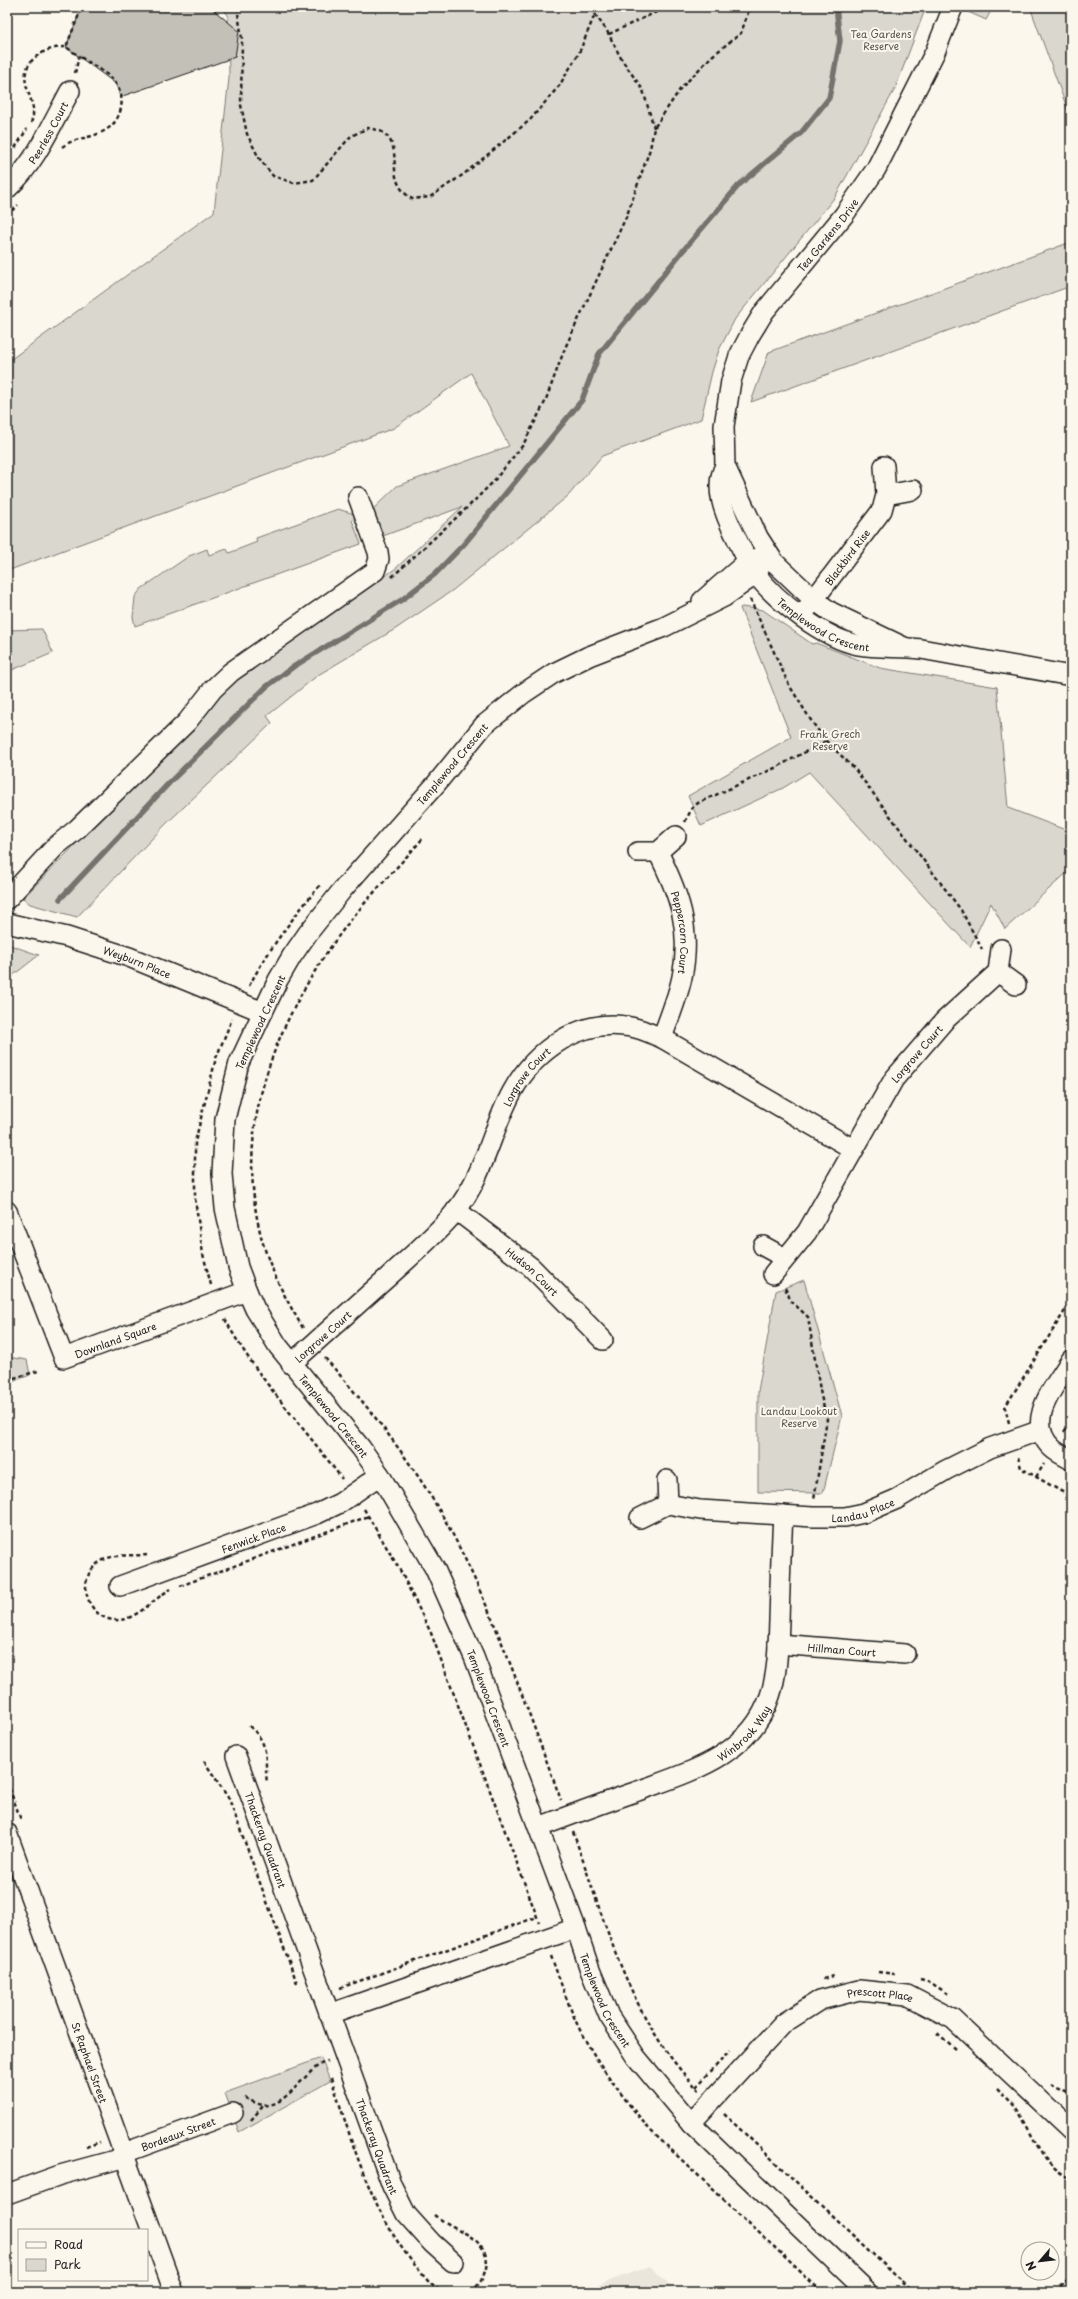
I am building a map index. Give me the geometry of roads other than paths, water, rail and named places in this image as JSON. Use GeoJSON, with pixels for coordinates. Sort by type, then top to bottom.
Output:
{"type":"FeatureCollection","features":[{"type":"Feature","properties":{"kind":"street","name":"Tea Gardens Drive"},"geometry":{"type":"LineString","coordinates":[[752,567],[728,520],[722,501],[720,482],[725,466],[727,404],[732,381],[743,349],[764,312],[844,215],[876,169],[935,52],[953,7]]}},
{"type":"Feature","properties":{"kind":"street","name":"Peerless Court"},"geometry":{"type":"LineString","coordinates":[[7,189],[15,182],[37,150],[70,92]]}},
{"type":"Feature","properties":{"kind":"street","name":"Tea Gardens Drive"},"geometry":{"type":"LineString","coordinates":[[725,466],[750,522],[768,554]]}},
{"type":"Feature","properties":{"kind":"street","name":"Blackbird Rise"},"geometry":{"type":"LineString","coordinates":[[801,616],[882,510],[886,495],[884,466]]}},
{"type":"Feature","properties":{"kind":"street"},"geometry":{"type":"LineString","coordinates":[[886,495],[913,490]]}},
{"type":"Feature","properties":{"kind":"street"},"geometry":{"type":"LineString","coordinates":[[7,899],[56,846],[77,829],[187,722],[213,689],[231,672],[375,571],[378,560],[378,552],[358,497]]}},
{"type":"Feature","properties":{"kind":"street","name":"Templewood Crescent"},"geometry":{"type":"LineString","coordinates":[[867,2292],[691,2123],[636,2058],[609,2016],[590,1970],[539,1827],[474,1657],[450,1601],[410,1524],[380,1475],[291,1364],[266,1329],[247,1291],[233,1246],[225,1208],[222,1174],[225,1119],[239,1063],[278,980],[308,933],[371,856],[494,716],[536,684],[570,665],[664,627],[724,597],[752,567],[768,554],[784,573],[814,599],[841,618],[904,646]]}},
{"type":"Feature","properties":{"kind":"street","name":"Templewood Crescent"},"geometry":{"type":"LineString","coordinates":[[752,567],[774,593],[801,616],[829,634],[856,645],[872,648],[904,646],[1071,676]]}},
{"type":"Feature","properties":{"kind":"street"},"geometry":{"type":"LineString","coordinates":[[638,852],[658,852],[676,836]]}},
{"type":"Feature","properties":{"kind":"street","name":"Peppercorn Court"},"geometry":{"type":"LineString","coordinates":[[658,852],[677,891],[682,907],[685,934],[682,977],[662,1038]]}},
{"type":"Feature","properties":{"kind":"street","name":"Weyburn Place"},"geometry":{"type":"LineString","coordinates":[[7,923],[73,939],[129,957],[263,1012]]}},
{"type":"Feature","properties":{"kind":"street"},"geometry":{"type":"LineString","coordinates":[[1001,949],[998,972],[1016,985]]}},
{"type":"Feature","properties":{"kind":"street","name":"Lorgrove Court"},"geometry":{"type":"LineString","coordinates":[[773,1274],[807,1232],[884,1094],[910,1059],[944,1021],[998,972]]}},
{"type":"Feature","properties":{"kind":"street","name":"Lorgrove Court"},"geometry":{"type":"LineString","coordinates":[[291,1364],[428,1241],[456,1210],[484,1162],[512,1093],[528,1068],[551,1046],[577,1031],[605,1026],[631,1027],[662,1038],[853,1149]]}},
{"type":"Feature","properties":{"kind":"street","name":"Hudson Court"},"geometry":{"type":"LineString","coordinates":[[456,1210],[531,1268],[602,1340]]}},
{"type":"Feature","properties":{"kind":"street","name":"Downland Square"},"geometry":{"type":"LineString","coordinates":[[7,1211],[64,1358],[247,1291]]}},
{"type":"Feature","properties":{"kind":"street"},"geometry":{"type":"LineString","coordinates":[[763,1246],[785,1258]]}},
{"type":"Feature","properties":{"kind":"street"},"geometry":{"type":"LineString","coordinates":[[1071,1360],[1049,1395],[1041,1413],[1041,1430],[1046,1441],[1053,1449],[1071,1460]]}},
{"type":"Feature","properties":{"kind":"street","name":"Landau Place"},"geometry":{"type":"LineString","coordinates":[[668,1504],[700,1510],[813,1517],[845,1517],[880,1508],[968,1458],[990,1448],[1041,1430]]}},
{"type":"Feature","properties":{"kind":"street","name":"Fenwick Place"},"geometry":{"type":"LineString","coordinates":[[120,1586],[316,1514],[340,1503],[380,1475]]}},
{"type":"Feature","properties":{"kind":"street"},"geometry":{"type":"LineString","coordinates":[[640,1518],[668,1504],[667,1480]]}},
{"type":"Feature","properties":{"kind":"street","name":"Winbrook Way"},"geometry":{"type":"LineString","coordinates":[[539,1827],[707,1765],[741,1742],[764,1712],[771,1695],[778,1644],[782,1515]]}},
{"type":"Feature","properties":{"kind":"street","name":"Hillman Court"},"geometry":{"type":"LineString","coordinates":[[778,1644],[905,1654]]}},
{"type":"Feature","properties":{"kind":"street","name":"Thackeray Quadrant"},"geometry":{"type":"LineString","coordinates":[[236,1756],[343,2056],[392,2186],[406,2214],[432,2243],[453,2262]]}},
{"type":"Feature","properties":{"kind":"street","name":"St Raphael Street"},"geometry":{"type":"LineString","coordinates":[[7,1833],[174,2292]]}},
{"type":"Feature","properties":{"kind":"street"},"geometry":{"type":"LineString","coordinates":[[329,2014],[576,1928]]}},
{"type":"Feature","properties":{"kind":"street","name":"Prescott Place"},"geometry":{"type":"LineString","coordinates":[[691,2123],[717,2107],[784,2023],[820,2000],[859,1990],[907,1995],[953,2019],[1071,2130]]}},
{"type":"Feature","properties":{"kind":"street","name":"Bordeaux Street"},"geometry":{"type":"LineString","coordinates":[[7,2194],[60,2175],[108,2163],[124,2153],[233,2113]]}},
{"type":"Feature","properties":{"kind":"waterway"},"geometry":{"type":"LineString","coordinates":[[60,899],[169,783],[266,687],[293,667],[403,599],[435,574],[465,543],[582,400],[599,354],[681,253],[739,185],[801,133],[829,98],[840,41],[836,7]]}},
{"type":"Feature","properties":{"kind":"park label","name":"Tea Gardens Reserve"},"geometry":{"type":"Point","coordinates":[881,38]}},
{"type":"Feature","properties":{"kind":"park label","name":"Frank Grech Reserve"},"geometry":{"type":"Point","coordinates":[830,738]}},
{"type":"Feature","properties":{"kind":"park label","name":"Landau Lookout Reserve"},"geometry":{"type":"Point","coordinates":[799,1416]}}]}
